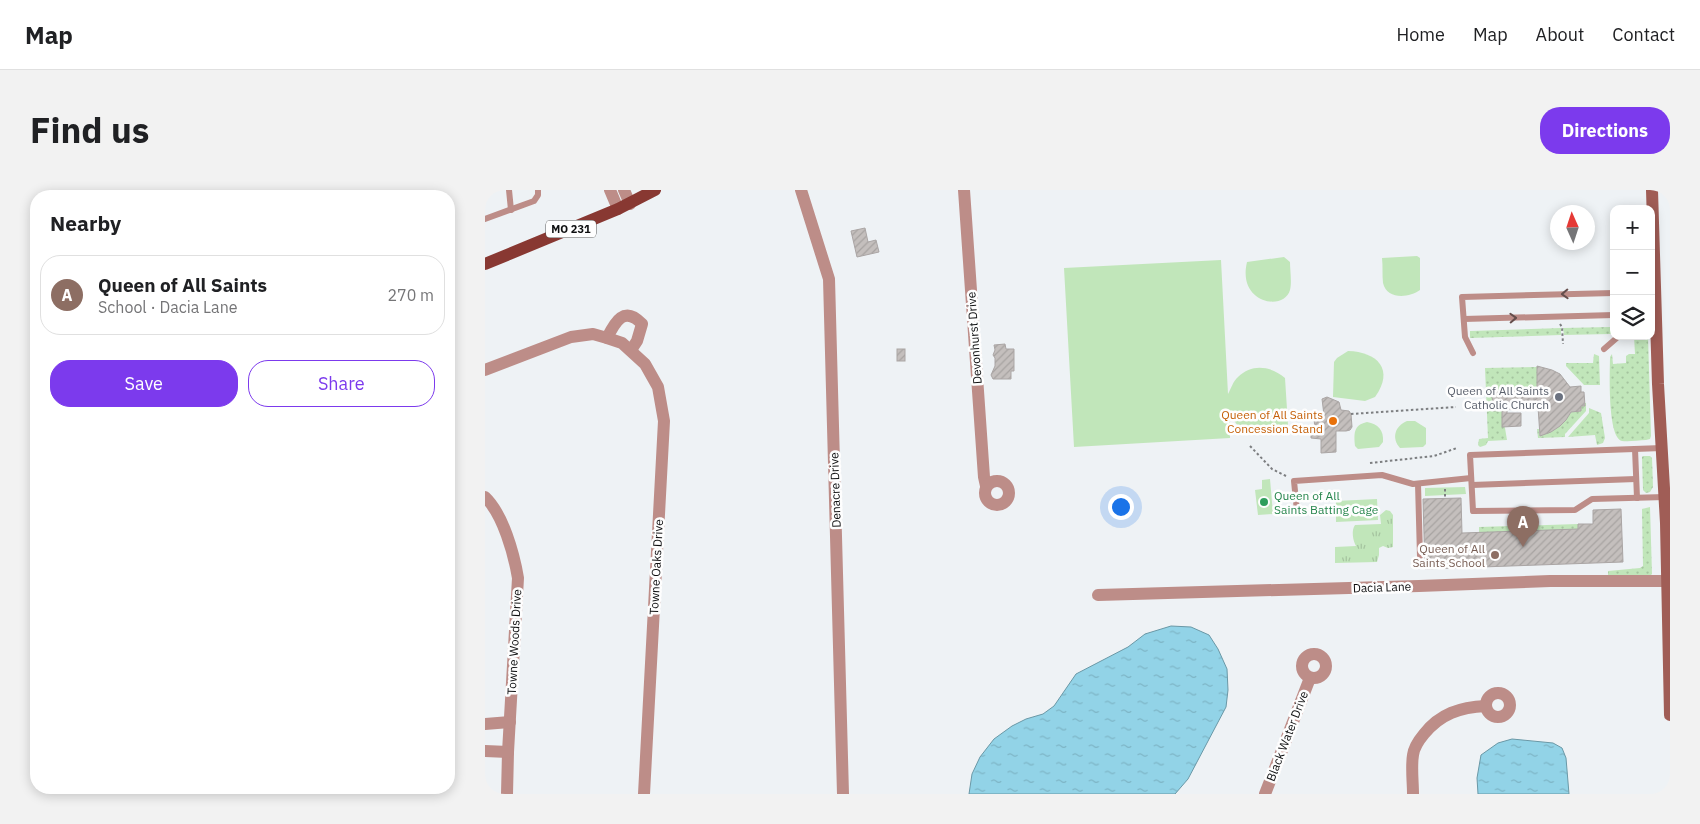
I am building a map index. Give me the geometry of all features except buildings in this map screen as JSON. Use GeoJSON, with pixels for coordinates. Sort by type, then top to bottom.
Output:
{"type":"FeatureCollection","features":[{"type":"Feature","properties":{"kind":"main road","name":"MO 231"},"geometry":{"type":"LineString","coordinates":[[485,264],[624,206],[655,190]]}},
{"type":"Feature","properties":{"kind":"street"},"geometry":{"type":"LineString","coordinates":[[611,190],[624,206]]}},
{"type":"Feature","properties":{"kind":"street"},"geometry":{"type":"LineString","coordinates":[[624,190],[624,206]]}},
{"type":"Feature","properties":{"kind":"street","name":"Denacre Drive"},"geometry":{"type":"LineString","coordinates":[[801,190],[829,279],[843,794]]}},
{"type":"Feature","properties":{"kind":"street","name":"Devonhurst Drive"},"geometry":{"type":"LineString","coordinates":[[964,190],[984,477],[987,486]]}},
{"type":"Feature","properties":{"kind":"street"},"geometry":{"type":"LineString","coordinates":[[1652,190],[1653,250]]}},
{"type":"Feature","properties":{"kind":"street"},"geometry":{"type":"LineString","coordinates":[[1653,295],[1668,523],[1667,581],[1670,715]]}},
{"type":"Feature","properties":{"kind":"street"},"geometry":{"type":"LineString","coordinates":[[607,338],[614,323],[619,318],[624,316],[636,318],[642,324],[641,332],[631,350]]}},
{"type":"Feature","properties":{"kind":"street","name":"Towne Oaks Drive"},"geometry":{"type":"LineString","coordinates":[[485,370],[571,337],[593,334],[622,343],[631,350],[645,364],[659,387],[664,421],[644,794]]}},
{"type":"Feature","properties":{"kind":"street","name":"Towne Woods Drive"},"geometry":{"type":"LineString","coordinates":[[487,503],[513,550],[518,578],[507,794]]}},
{"type":"Feature","properties":{"kind":"street","name":"Dacia Lane"},"geometry":{"type":"LineString","coordinates":[[1098,595],[1550,581],[1667,581]]}},
{"type":"Feature","properties":{"kind":"street","name":"Black Water Drive"},"geometry":{"type":"LineString","coordinates":[[1265,794],[1310,678]]}},
{"type":"Feature","properties":{"kind":"street"},"geometry":{"type":"LineString","coordinates":[[1413,794],[1413,754],[1417,744],[1429,728],[1437,720],[1455,711],[1485,706]]}},
{"type":"Feature","properties":{"kind":"street"},"geometry":{"type":"LineString","coordinates":[[485,724],[510,722]]}},
{"type":"Feature","properties":{"kind":"street"},"geometry":{"type":"LineString","coordinates":[[485,751],[508,752]]}},
{"type":"Feature","properties":{"kind":"lane"},"geometry":{"type":"LineString","coordinates":[[509,190],[511,210]]}},
{"type":"Feature","properties":{"kind":"lane"},"geometry":{"type":"LineString","coordinates":[[485,219],[534,201],[538,196],[538,190]]}},
{"type":"Feature","properties":{"kind":"lane"},"geometry":{"type":"LineString","coordinates":[[1473,353],[1465,338],[1462,297],[1610,292]]}},
{"type":"Feature","properties":{"kind":"lane"},"geometry":{"type":"LineString","coordinates":[[1464,319],[1610,315]]}},
{"type":"Feature","properties":{"kind":"lane"},"geometry":{"type":"LineString","coordinates":[[1603,349],[1614,340]]}},
{"type":"Feature","properties":{"kind":"lane"},"geometry":{"type":"LineString","coordinates":[[1662,448],[1470,454],[1471,482],[1473,511],[1575,510],[1592,499],[1665,496]]}},
{"type":"Feature","properties":{"kind":"lane"},"geometry":{"type":"LineString","coordinates":[[1635,449],[1637,498]]}},
{"type":"Feature","properties":{"kind":"lane"},"geometry":{"type":"LineString","coordinates":[[1297,511],[1294,481],[1381,475],[1413,484],[1636,479]]}},
{"type":"Feature","properties":{"kind":"lane"},"geometry":{"type":"LineString","coordinates":[[1418,484],[1420,556]]}},
{"type":"Feature","properties":{"kind":"path"},"geometry":{"type":"LineString","coordinates":[[1562,327],[1563,344]]}},
{"type":"Feature","properties":{"kind":"path"},"geometry":{"type":"LineString","coordinates":[[1351,414],[1456,407]]}},
{"type":"Feature","properties":{"kind":"path"},"geometry":{"type":"LineString","coordinates":[[1250,446],[1272,469],[1289,478]]}},
{"type":"Feature","properties":{"kind":"path"},"geometry":{"type":"LineString","coordinates":[[1370,463],[1434,456],[1457,448]]}},
{"type":"Feature","properties":{"kind":"path"},"geometry":{"type":"LineString","coordinates":[[1445,486],[1445,499]]}},
{"type":"Feature","properties":{"kind":"green space"},"geometry":{"type":"Polygon","coordinates":[[[1417,256],[1420,258],[1420,290],[1410,295],[1399,296],[1385,289],[1382,258],[1417,256]]]}},
{"type":"Feature","properties":{"kind":"green space"},"geometry":{"type":"Polygon","coordinates":[[[1284,257],[1290,262],[1290,290],[1286,297],[1279,301],[1263,300],[1255,295],[1249,287],[1246,276],[1247,262],[1284,257]]]}},
{"type":"Feature","properties":{"kind":"green space"},"geometry":{"type":"Polygon","coordinates":[[[1221,260],[1228,394],[1236,379],[1249,370],[1261,368],[1280,374],[1285,378],[1288,425],[1238,426],[1230,415],[1230,438],[1074,447],[1064,268],[1221,260]]]}},
{"type":"Feature","properties":{"kind":"green space"},"geometry":{"type":"Polygon","coordinates":[[[1610,327],[1610,334],[1564,335],[1563,328],[1610,327]]]}},
{"type":"Feature","properties":{"kind":"green space"},"geometry":{"type":"Polygon","coordinates":[[[1561,328],[1561,335],[1470,338],[1470,331],[1561,328]]]}},
{"type":"Feature","properties":{"kind":"green space"},"geometry":{"type":"Polygon","coordinates":[[[1634,340],[1648,340],[1651,436],[1650,439],[1646,440],[1622,441],[1617,437],[1612,416],[1610,357],[1612,354],[1613,364],[1626,363],[1626,356],[1635,354],[1634,340]]]}},
{"type":"Feature","properties":{"kind":"green space"},"geometry":{"type":"Polygon","coordinates":[[[1348,351],[1367,355],[1380,364],[1383,370],[1383,378],[1381,387],[1375,397],[1365,401],[1333,397],[1334,362],[1348,351]]]}},
{"type":"Feature","properties":{"kind":"green space"},"geometry":{"type":"Polygon","coordinates":[[[1594,354],[1599,356],[1600,385],[1584,385],[1566,366],[1566,363],[1593,363],[1594,354]]]}},
{"type":"Feature","properties":{"kind":"green space"},"geometry":{"type":"Polygon","coordinates":[[[1537,367],[1537,391],[1522,394],[1519,390],[1511,390],[1511,387],[1504,387],[1504,391],[1492,391],[1493,410],[1502,410],[1507,440],[1488,441],[1486,445],[1480,447],[1478,445],[1479,439],[1488,438],[1485,368],[1537,367]]]}},
{"type":"Feature","properties":{"kind":"green space"},"geometry":{"type":"Polygon","coordinates":[[[1585,403],[1586,411],[1565,434],[1565,437],[1538,438],[1537,429],[1539,429],[1540,435],[1550,432],[1562,424],[1571,412],[1581,411],[1581,406],[1584,406],[1585,403]]]}},
{"type":"Feature","properties":{"kind":"green space"},"geometry":{"type":"Polygon","coordinates":[[[1589,408],[1601,413],[1605,438],[1603,443],[1597,445],[1595,435],[1568,437],[1589,413],[1589,408]]]}},
{"type":"Feature","properties":{"kind":"green space"},"geometry":{"type":"Polygon","coordinates":[[[1407,421],[1415,421],[1426,428],[1426,444],[1423,447],[1400,448],[1397,444],[1395,436],[1397,429],[1407,421]]]}},
{"type":"Feature","properties":{"kind":"green space"},"geometry":{"type":"Polygon","coordinates":[[[1367,422],[1379,428],[1383,442],[1379,447],[1358,449],[1355,446],[1355,431],[1359,425],[1367,422]]]}},
{"type":"Feature","properties":{"kind":"green space"},"geometry":{"type":"Polygon","coordinates":[[[1643,456],[1650,456],[1652,458],[1653,487],[1650,492],[1646,493],[1643,490],[1643,456]]]}},
{"type":"Feature","properties":{"kind":"green space","name":"Queen of All Saints Batting Cage"},"geometry":{"type":"Polygon","coordinates":[[[1270,479],[1273,514],[1258,515],[1255,490],[1262,489],[1262,480],[1270,479]]]}},
{"type":"Feature","properties":{"kind":"green space"},"geometry":{"type":"Polygon","coordinates":[[[1465,487],[1466,494],[1425,496],[1425,488],[1465,487]]]}},
{"type":"Feature","properties":{"kind":"green space"},"geometry":{"type":"Polygon","coordinates":[[[1377,499],[1378,520],[1336,522],[1336,501],[1377,499]]]}},
{"type":"Feature","properties":{"kind":"green space"},"geometry":{"type":"Polygon","coordinates":[[[1650,507],[1652,574],[1649,577],[1608,578],[1608,571],[1640,568],[1643,566],[1642,509],[1650,507]]]}},
{"type":"Feature","properties":{"kind":"green space"},"geometry":{"type":"Polygon","coordinates":[[[1386,510],[1390,511],[1393,515],[1393,547],[1383,546],[1379,548],[1377,562],[1335,563],[1335,547],[1356,546],[1353,536],[1355,525],[1381,524],[1380,515],[1386,510]]]}},
{"type":"Feature","properties":{"kind":"green space"},"geometry":{"type":"Polygon","coordinates":[[[1578,524],[1578,529],[1479,533],[1479,527],[1578,524]]]}},
{"type":"Feature","properties":{"kind":"water"},"geometry":{"type":"Polygon","coordinates":[[[1171,626],[1191,627],[1209,635],[1227,669],[1228,690],[1226,707],[1188,779],[1175,794],[969,794],[972,774],[980,757],[994,739],[1012,726],[1043,714],[1054,706],[1076,674],[1128,647],[1145,634],[1171,626]]]}},
{"type":"Feature","properties":{"kind":"water"},"geometry":{"type":"Polygon","coordinates":[[[1512,739],[1553,743],[1562,748],[1566,758],[1569,794],[1478,794],[1477,778],[1481,755],[1498,743],[1512,739]]]}},
{"type":"Feature","properties":{"kind":"place","name":"Queen of All Saints Catholic Church"},"geometry":{"type":"Point","coordinates":[1559,397]}},
{"type":"Feature","properties":{"kind":"place","name":"Queen of All Saints Concession Stand"},"geometry":{"type":"Point","coordinates":[1333,421]}},
{"type":"Feature","properties":{"kind":"place","name":"Queen of All Saints Batting Cage"},"geometry":{"type":"Point","coordinates":[1264,502]}},
{"type":"Feature","properties":{"kind":"place","name":"Queen of All Saints"},"geometry":{"type":"Point","coordinates":[1523,547]}},
{"type":"Feature","properties":{"kind":"place","name":"Queen of All Saints School"},"geometry":{"type":"Point","coordinates":[1495,555]}}]}
